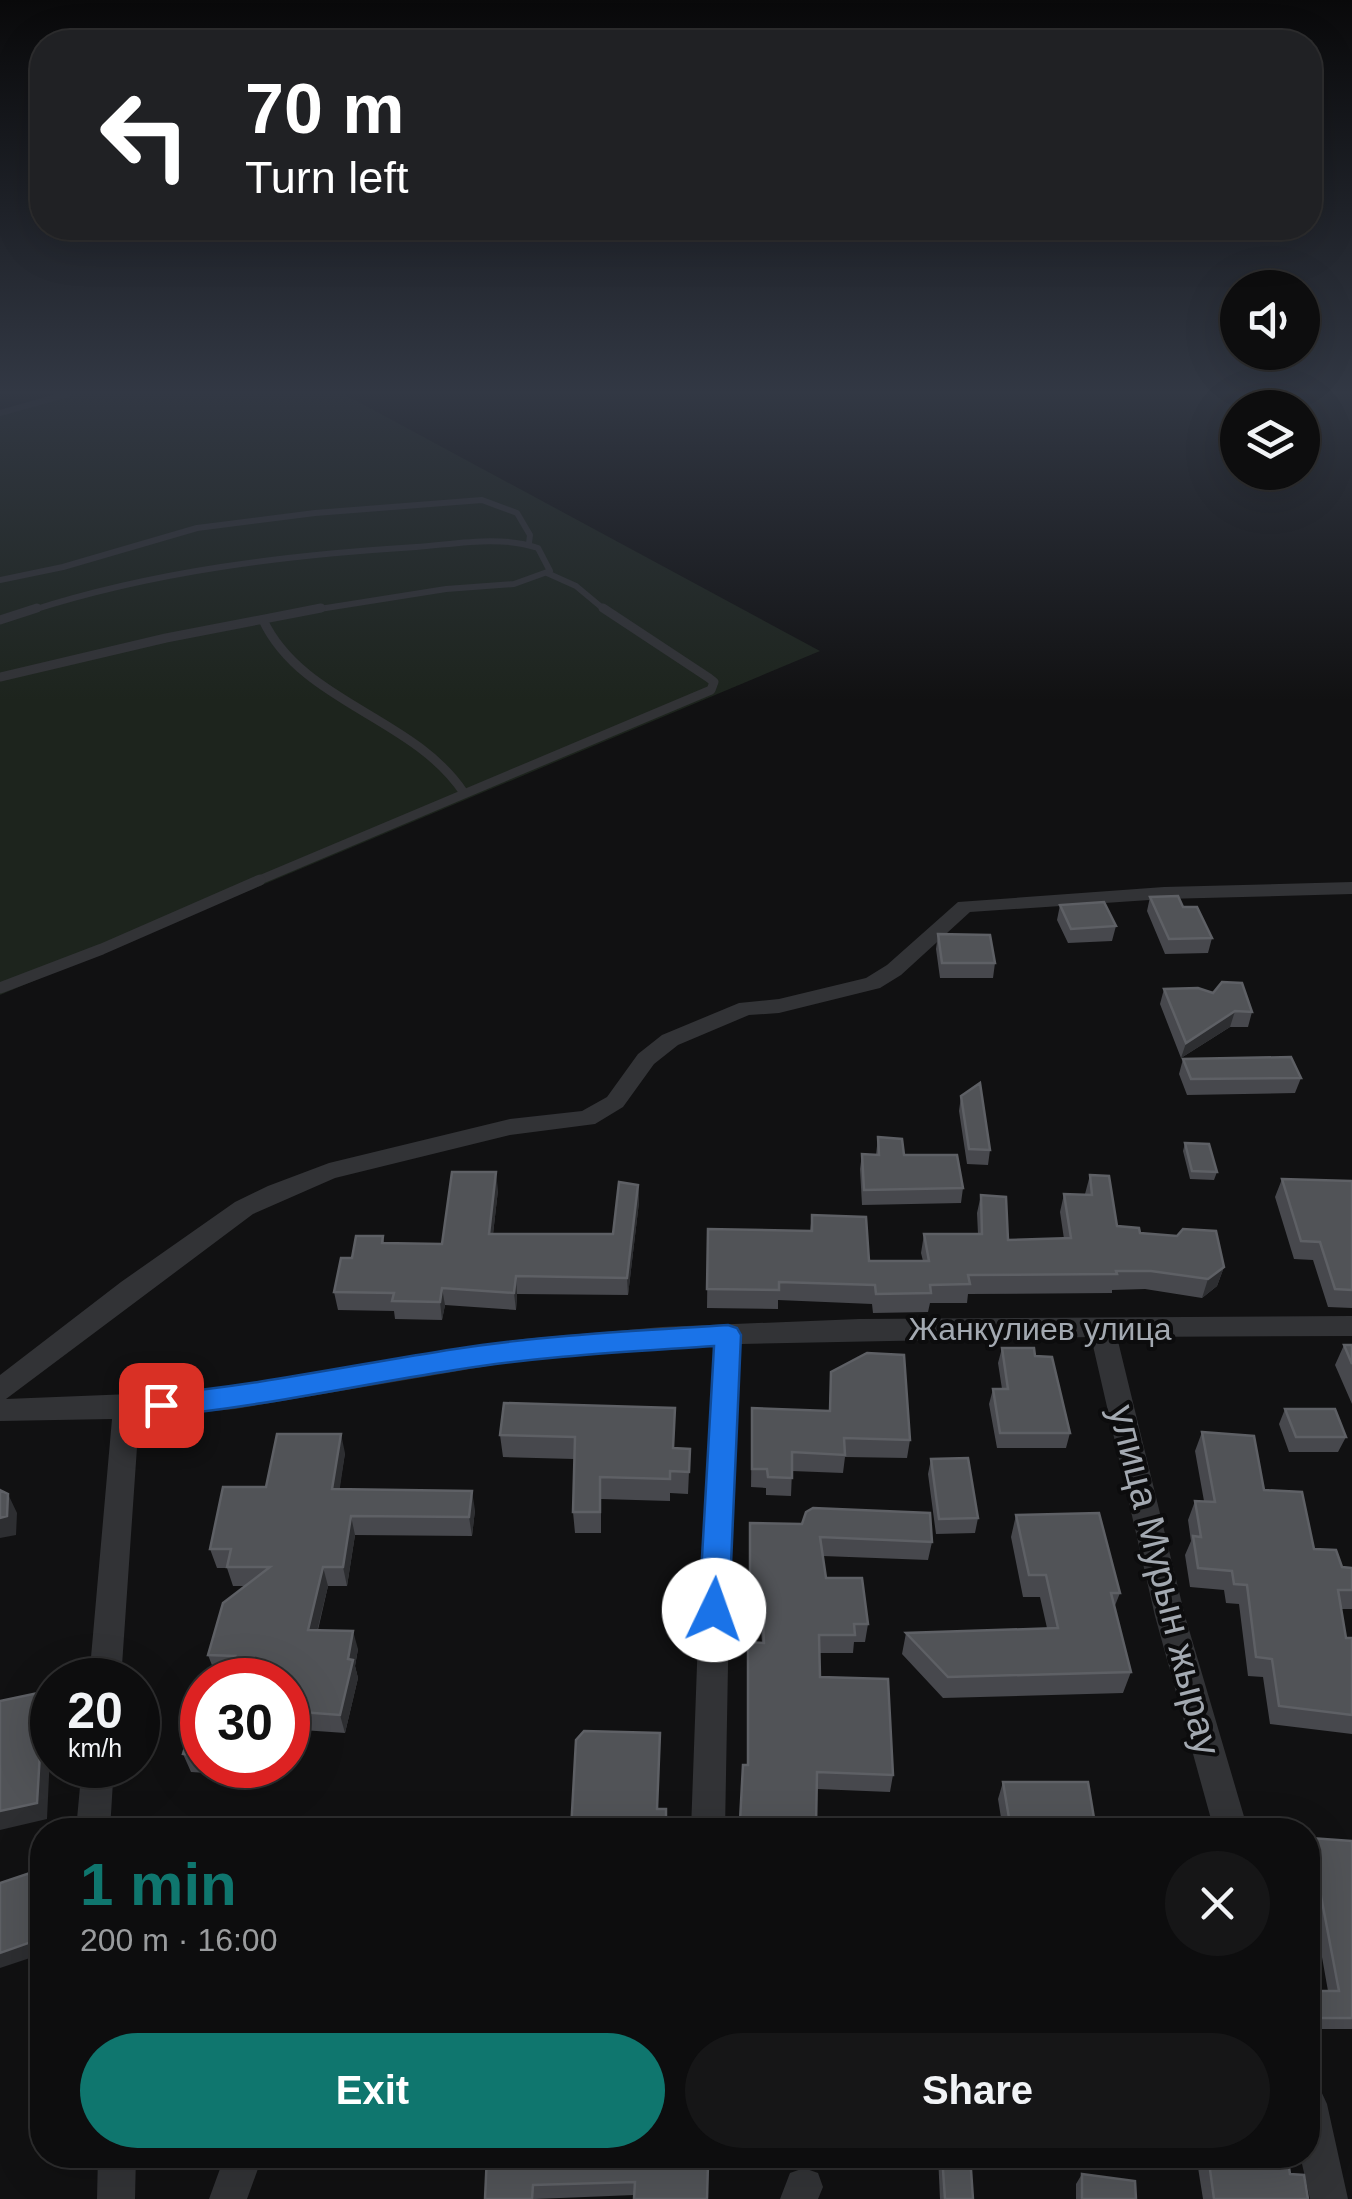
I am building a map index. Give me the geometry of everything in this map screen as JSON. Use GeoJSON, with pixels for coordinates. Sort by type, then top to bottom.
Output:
{"type":"FeatureCollection","features":[{"type":"Feature","properties":{"kind":"street"},"geometry":{"type":"LineString","coordinates":[[0,1390],[244,1208],[329,1171],[510,1128],[587,1118],[615,1102],[646,1059],[670,1040],[746,1008],[779,1006],[873,983],[894,970],[965,906],[1352,888]]}},
{"type":"Feature","properties":{"kind":"street","name":"Жанкулиев улица"},"geometry":{"type":"LineString","coordinates":[[0,1410],[126,1408],[232,1398],[457,1359],[564,1346],[728,1335],[1352,1326]]}},
{"type":"Feature","properties":{"kind":"street","name":"улица Мурын жырау"},"geometry":{"type":"LineString","coordinates":[[1102,1329],[1170,1616],[1228,1818]]}},
{"type":"Feature","properties":{"kind":"street"},"geometry":{"type":"LineString","coordinates":[[708,1818],[728,1335]]}},
{"type":"Feature","properties":{"kind":"street"},"geometry":{"type":"LineString","coordinates":[[107,1658],[126,1408]]}},
{"type":"Feature","properties":{"kind":"street"},"geometry":{"type":"LineString","coordinates":[[94,1818],[96,1788]]}},
{"type":"Feature","properties":{"kind":"street"},"geometry":{"type":"LineString","coordinates":[[1320,2158],[1329,2199]]}},
{"type":"Feature","properties":{"kind":"street"},"geometry":{"type":"LineString","coordinates":[[116,2199],[117,2168]]}},
{"type":"Feature","properties":{"kind":"street"},"geometry":{"type":"LineString","coordinates":[[228,2199],[239,2168]]}},
{"type":"Feature","properties":{"kind":"lane"},"geometry":{"type":"LineString","coordinates":[[0,580],[64,567],[197,528],[314,513],[482,500],[517,514],[530,536],[528,543]]}},
{"type":"Feature","properties":{"kind":"lane"},"geometry":{"type":"LineString","coordinates":[[0,620],[170,576],[409,547],[528,543],[538,548],[550,571],[547,573]]}},
{"type":"Feature","properties":{"kind":"lane"},"geometry":{"type":"LineString","coordinates":[[0,677],[263,620],[390,597],[518,582],[547,573],[576,586],[616,619],[709,678],[714,687],[671,709],[464,793],[102,949],[0,988]]}},
{"type":"Feature","properties":{"kind":"lane"},"geometry":{"type":"LineString","coordinates":[[263,620],[264,630],[296,662],[414,743],[459,780],[464,793]]}},
{"type":"Feature","properties":{"kind":"shaded area"},"geometry":{"type":"Polygon","coordinates":[[[0,497],[534,497],[820,651],[0,995],[0,497]]]}},
{"type":"Feature","properties":{"kind":"building"},"geometry":{"type":"Polygon","coordinates":[[[1178,896],[1183,907],[1197,907],[1212,938],[1169,939],[1150,897],[1178,896]]]}},
{"type":"Feature","properties":{"kind":"building"},"geometry":{"type":"Polygon","coordinates":[[[1104,902],[1116,926],[1071,929],[1060,905],[1104,902]]]}},
{"type":"Feature","properties":{"kind":"building"},"geometry":{"type":"Polygon","coordinates":[[[938,934],[990,935],[995,963],[942,963],[938,934]]]}},
{"type":"Feature","properties":{"kind":"building"},"geometry":{"type":"Polygon","coordinates":[[[1222,982],[1242,983],[1252,1012],[1235,1011],[1186,1043],[1164,989],[1198,988],[1213,993],[1222,982]]]}},
{"type":"Feature","properties":{"kind":"building"},"geometry":{"type":"Polygon","coordinates":[[[1291,1057],[1301,1078],[1191,1079],[1183,1059],[1291,1057]]]}},
{"type":"Feature","properties":{"kind":"building"},"geometry":{"type":"Polygon","coordinates":[[[980,1083],[990,1150],[969,1149],[961,1096],[980,1083]]]}},
{"type":"Feature","properties":{"kind":"building"},"geometry":{"type":"Polygon","coordinates":[[[878,1137],[902,1139],[904,1155],[957,1155],[963,1188],[864,1190],[862,1154],[879,1155],[878,1137]]]}},
{"type":"Feature","properties":{"kind":"building"},"geometry":{"type":"Polygon","coordinates":[[[1185,1143],[1209,1144],[1217,1172],[1192,1171],[1185,1143]]]}},
{"type":"Feature","properties":{"kind":"building"},"geometry":{"type":"Polygon","coordinates":[[[452,1172],[496,1172],[489,1234],[613,1234],[619,1182],[638,1185],[627,1278],[516,1276],[514,1293],[442,1288],[440,1302],[392,1301],[394,1293],[334,1292],[341,1258],[352,1258],[356,1236],[383,1236],[382,1243],[442,1244],[452,1172]]]}},
{"type":"Feature","properties":{"kind":"building"},"geometry":{"type":"Polygon","coordinates":[[[1090,1175],[1109,1176],[1117,1226],[1139,1228],[1140,1233],[1177,1236],[1183,1229],[1216,1231],[1224,1267],[1208,1279],[1151,1271],[968,1275],[970,1284],[930,1285],[931,1293],[876,1294],[875,1285],[779,1282],[779,1290],[707,1289],[708,1229],[812,1231],[812,1215],[866,1217],[869,1261],[929,1261],[924,1234],[982,1234],[981,1195],[1006,1197],[1008,1240],[1071,1238],[1064,1194],[1092,1195],[1090,1175]]]}},
{"type":"Feature","properties":{"kind":"building"},"geometry":{"type":"Polygon","coordinates":[[[1282,1179],[1352,1181],[1352,1290],[1335,1289],[1320,1242],[1301,1241],[1282,1179]]]}},
{"type":"Feature","properties":{"kind":"building"},"geometry":{"type":"Polygon","coordinates":[[[1344,1345],[1352,1345],[1352,1364],[1344,1345]]]}},
{"type":"Feature","properties":{"kind":"building"},"geometry":{"type":"Polygon","coordinates":[[[1002,1348],[1034,1348],[1035,1356],[1052,1357],[1070,1433],[1000,1433],[993,1389],[1008,1389],[1002,1348]]]}},
{"type":"Feature","properties":{"kind":"building"},"geometry":{"type":"Polygon","coordinates":[[[867,1353],[904,1355],[910,1440],[844,1438],[845,1455],[792,1452],[792,1478],[768,1477],[767,1469],[752,1469],[752,1408],[830,1411],[831,1372],[867,1353]]]}},
{"type":"Feature","properties":{"kind":"building"},"geometry":{"type":"Polygon","coordinates":[[[504,1403],[675,1408],[673,1448],[690,1449],[689,1472],[670,1471],[670,1479],[600,1477],[600,1512],[573,1512],[575,1437],[500,1435],[504,1403]]]}},
{"type":"Feature","properties":{"kind":"building"},"geometry":{"type":"Polygon","coordinates":[[[1285,1409],[1335,1409],[1346,1437],[1296,1437],[1285,1409]]]}},
{"type":"Feature","properties":{"kind":"building"},"geometry":{"type":"Polygon","coordinates":[[[1202,1432],[1254,1436],[1264,1490],[1302,1492],[1314,1549],[1336,1550],[1342,1567],[1352,1568],[1352,1590],[1338,1590],[1346,1638],[1352,1638],[1352,1715],[1279,1706],[1272,1659],[1256,1657],[1247,1585],[1234,1584],[1232,1571],[1198,1568],[1193,1536],[1201,1537],[1195,1501],[1215,1502],[1202,1432]]]}},
{"type":"Feature","properties":{"kind":"building"},"geometry":{"type":"Polygon","coordinates":[[[277,1434],[341,1434],[332,1489],[472,1491],[469,1517],[351,1516],[343,1567],[323,1567],[308,1630],[353,1631],[348,1659],[353,1660],[340,1715],[310,1713],[310,1658],[208,1655],[223,1603],[270,1567],[227,1567],[231,1549],[210,1549],[223,1487],[266,1487],[277,1434]]]}},
{"type":"Feature","properties":{"kind":"building"},"geometry":{"type":"Polygon","coordinates":[[[968,1458],[978,1518],[939,1519],[931,1459],[968,1458]]]}},
{"type":"Feature","properties":{"kind":"building"},"geometry":{"type":"Polygon","coordinates":[[[0,1490],[8,1494],[7,1516],[0,1518],[0,1490]]]}},
{"type":"Feature","properties":{"kind":"building"},"geometry":{"type":"Polygon","coordinates":[[[813,1508],[930,1513],[932,1542],[820,1537],[826,1578],[862,1578],[868,1624],[854,1624],[855,1635],[819,1635],[820,1677],[888,1679],[893,1775],[817,1772],[816,1818],[740,1818],[743,1765],[748,1765],[748,1642],[764,1643],[762,1598],[750,1598],[750,1523],[802,1524],[806,1512],[813,1508]]]}},
{"type":"Feature","properties":{"kind":"building"},"geometry":{"type":"Polygon","coordinates":[[[1099,1513],[1120,1593],[1111,1593],[1131,1672],[948,1677],[906,1633],[1058,1628],[1046,1575],[1029,1575],[1016,1515],[1099,1513]]]}},
{"type":"Feature","properties":{"kind":"building"},"geometry":{"type":"Polygon","coordinates":[[[30,1695],[30,1788],[38,1788],[37,1803],[0,1811],[0,1701],[30,1695]]]}},
{"type":"Feature","properties":{"kind":"building"},"geometry":{"type":"Polygon","coordinates":[[[584,1731],[660,1733],[657,1809],[666,1809],[666,1818],[572,1818],[576,1740],[584,1731]]]}},
{"type":"Feature","properties":{"kind":"building"},"geometry":{"type":"Polygon","coordinates":[[[1003,1782],[1088,1782],[1094,1818],[1009,1818],[1003,1782]]]}},
{"type":"Feature","properties":{"kind":"building"},"geometry":{"type":"Polygon","coordinates":[[[1320,1839],[1352,1841],[1352,2018],[1320,2018],[1320,1991],[1339,1991],[1320,1891],[1320,1839]]]}},
{"type":"Feature","properties":{"kind":"building"},"geometry":{"type":"Polygon","coordinates":[[[30,1873],[30,1942],[0,1953],[0,1883],[30,1873]]]}},
{"type":"Feature","properties":{"kind":"building"},"geometry":{"type":"Polygon","coordinates":[[[486,2168],[708,2168],[707,2199],[634,2199],[635,2182],[533,2185],[532,2199],[485,2199],[486,2168]]]}},
{"type":"Feature","properties":{"kind":"building"},"geometry":{"type":"Polygon","coordinates":[[[943,2168],[971,2168],[973,2199],[945,2199],[943,2168]]]}},
{"type":"Feature","properties":{"kind":"building"},"geometry":{"type":"Polygon","coordinates":[[[1210,2168],[1289,2168],[1290,2174],[1304,2175],[1308,2199],[1214,2199],[1210,2168]]]}},
{"type":"Feature","properties":{"kind":"building"},"geometry":{"type":"Polygon","coordinates":[[[1082,2174],[1135,2181],[1136,2199],[1082,2199],[1082,2174]]]}},
{"type":"Feature","properties":{"kind":"route"},"geometry":{"type":"LineString","coordinates":[[161,1405],[232,1398],[457,1359],[564,1346],[728,1335],[714,1610]]}}]}
